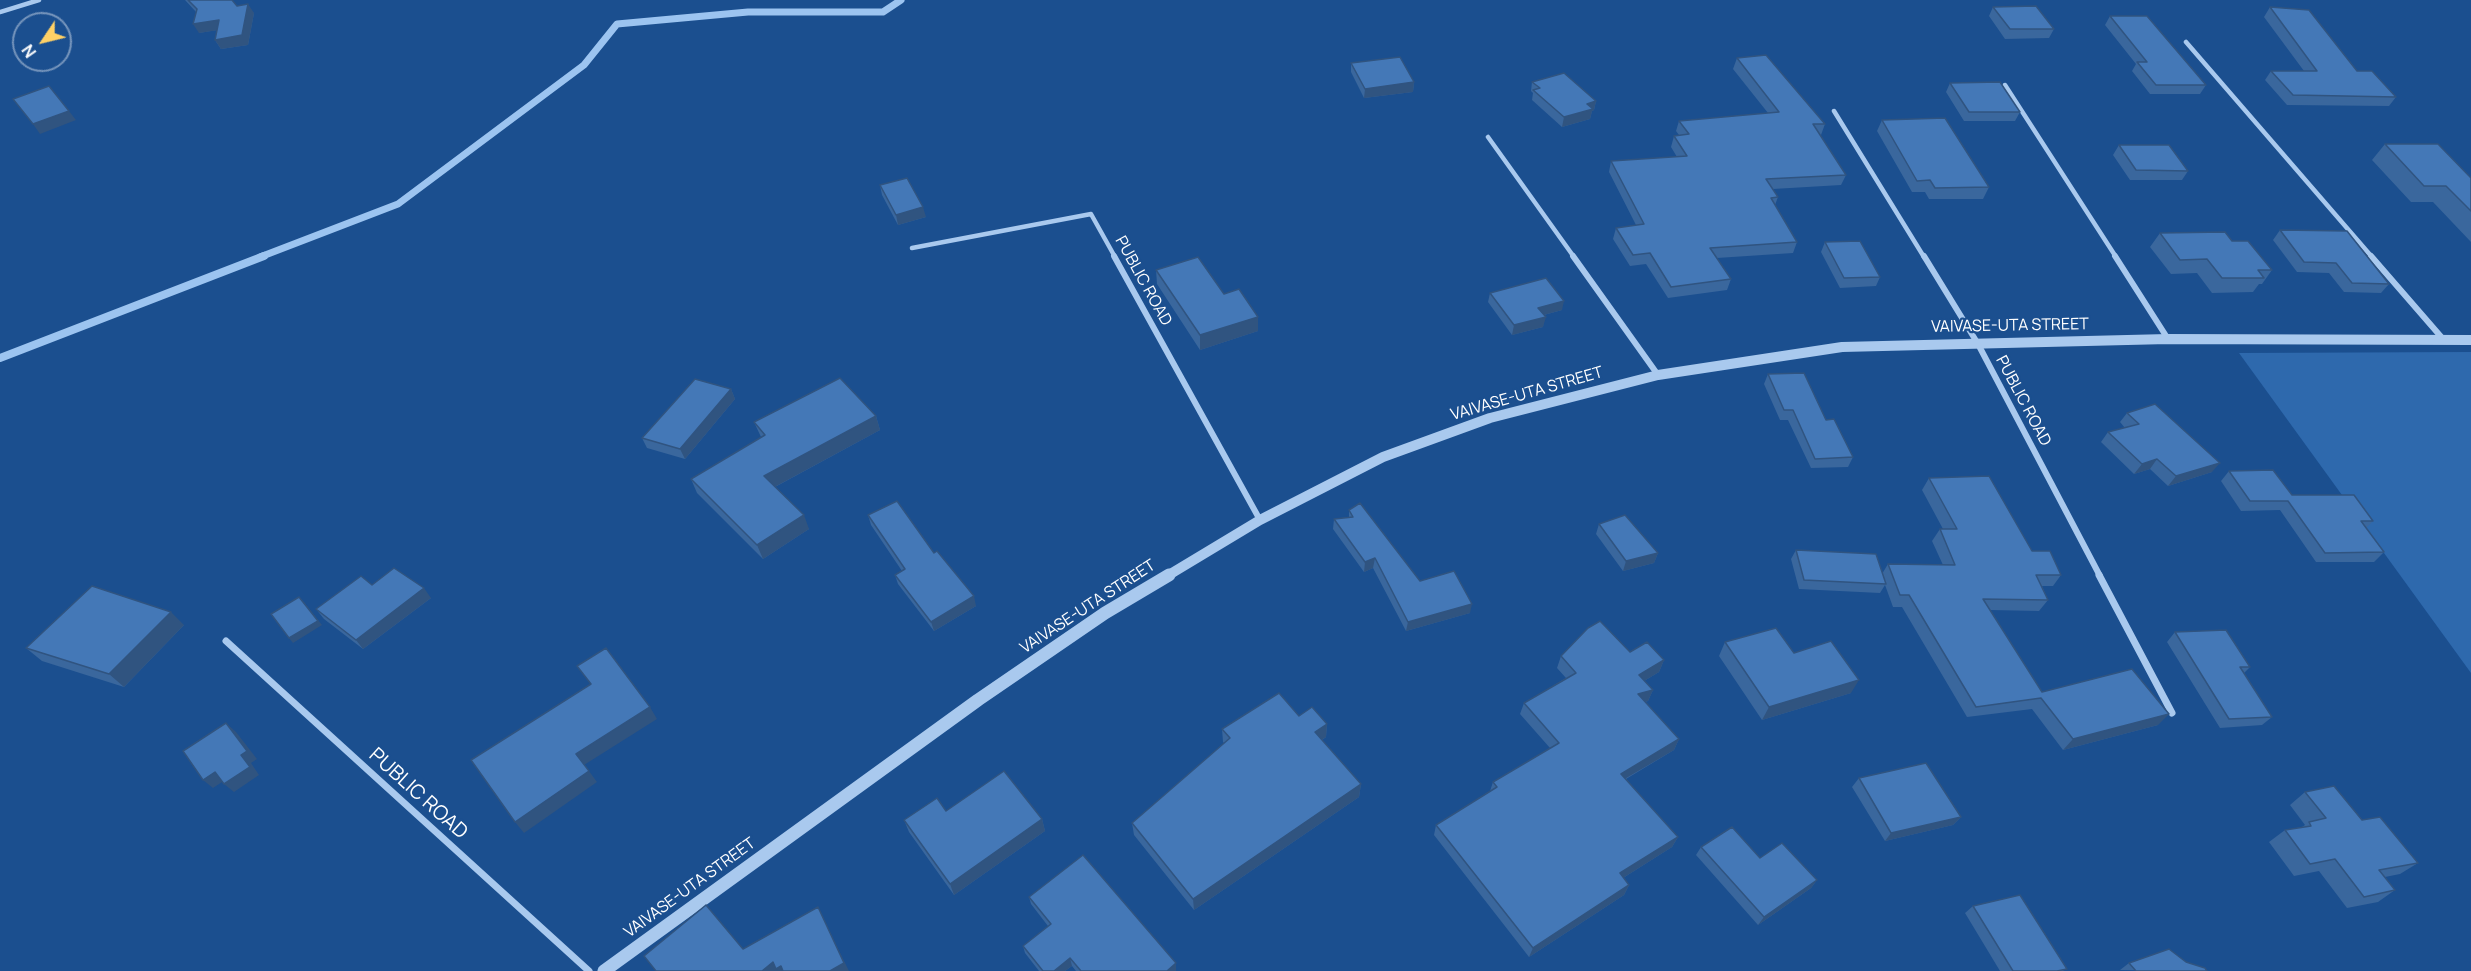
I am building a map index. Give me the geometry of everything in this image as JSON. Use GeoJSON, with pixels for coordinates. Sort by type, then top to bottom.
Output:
{"type":"FeatureCollection","features":[{"type":"Feature","properties":{"kind":"street"},"geometry":{"type":"LineString","coordinates":[[0,12],[39,0]]}},
{"type":"Feature","properties":{"kind":"street"},"geometry":{"type":"LineString","coordinates":[[2186,42],[2443,340]]}},
{"type":"Feature","properties":{"kind":"street"},"geometry":{"type":"LineString","coordinates":[[2005,84],[2168,339]]}},
{"type":"Feature","properties":{"kind":"street","name":"PUBLIC ROAD"},"geometry":{"type":"LineString","coordinates":[[1834,111],[1978,344],[2172,714]]}},
{"type":"Feature","properties":{"kind":"street"},"geometry":{"type":"LineString","coordinates":[[1488,137],[1658,375]]}},
{"type":"Feature","properties":{"kind":"street","name":"PUBLIC ROAD"},"geometry":{"type":"LineString","coordinates":[[912,248],[1091,214],[1260,520]]}},
{"type":"Feature","properties":{"kind":"street","name":"VAIVASE-UTA STREET"},"geometry":{"type":"LineString","coordinates":[[604,971],[988,693],[1106,613],[1260,520],[1383,457],[1490,418],[1658,375],[1842,347],[2168,339],[2471,340]]}},
{"type":"Feature","properties":{"kind":"street","name":"PUBLIC ROAD"},"geometry":{"type":"LineString","coordinates":[[226,641],[589,971]]}},
{"type":"Feature","properties":{"kind":"shaded area"},"geometry":{"type":"Polygon","coordinates":[[[2471,352],[2471,673],[2239,353],[2471,352]]]}},
{"type":"Feature","properties":{"kind":"building"},"geometry":{"type":"Polygon","coordinates":[[[188,0],[232,0],[237,6],[248,4],[242,35],[215,40],[219,20],[193,24],[197,9],[188,0]]]}},
{"type":"Feature","properties":{"kind":"building"},"geometry":{"type":"Polygon","coordinates":[[[2036,6],[2054,29],[2010,29],[1993,7],[2036,6]]]}},
{"type":"Feature","properties":{"kind":"building"},"geometry":{"type":"Polygon","coordinates":[[[2270,7],[2309,10],[2357,71],[2372,71],[2396,97],[2293,95],[2271,71],[2317,71],[2270,7]]]}},
{"type":"Feature","properties":{"kind":"building"},"geometry":{"type":"Polygon","coordinates":[[[2110,16],[2147,16],[2206,85],[2156,85],[2137,62],[2147,62],[2110,16]]]}},
{"type":"Feature","properties":{"kind":"building"},"geometry":{"type":"Polygon","coordinates":[[[1766,55],[1825,124],[1813,124],[1846,175],[1766,179],[1778,197],[1771,198],[1797,242],[1710,248],[1731,279],[1671,287],[1650,253],[1633,255],[1616,228],[1644,224],[1611,161],[1687,156],[1674,136],[1689,134],[1679,121],[1779,112],[1737,58],[1766,55]]]}},
{"type":"Feature","properties":{"kind":"building"},"geometry":{"type":"Polygon","coordinates":[[[1400,57],[1414,82],[1365,89],[1351,63],[1400,57]]]}},
{"type":"Feature","properties":{"kind":"building"},"geometry":{"type":"Polygon","coordinates":[[[1564,73],[1596,101],[1587,104],[1593,109],[1564,117],[1533,90],[1540,88],[1532,82],[1564,73]]]}},
{"type":"Feature","properties":{"kind":"building"},"geometry":{"type":"Polygon","coordinates":[[[2000,82],[2020,112],[1969,112],[1950,83],[2000,82]]]}},
{"type":"Feature","properties":{"kind":"building"},"geometry":{"type":"Polygon","coordinates":[[[49,86],[69,111],[33,124],[13,99],[49,86]]]}},
{"type":"Feature","properties":{"kind":"building"},"geometry":{"type":"Polygon","coordinates":[[[1945,118],[1989,187],[1935,188],[1930,180],[1917,181],[1882,120],[1945,118]]]}},
{"type":"Feature","properties":{"kind":"building"},"geometry":{"type":"Polygon","coordinates":[[[2385,144],[2438,144],[2471,178],[2471,211],[2446,186],[2424,186],[2385,144]]]}},
{"type":"Feature","properties":{"kind":"building"},"geometry":{"type":"Polygon","coordinates":[[[2119,145],[2169,145],[2188,171],[2136,170],[2119,145]]]}},
{"type":"Feature","properties":{"kind":"building"},"geometry":{"type":"Polygon","coordinates":[[[907,178],[923,207],[896,215],[880,185],[907,178]]]}},
{"type":"Feature","properties":{"kind":"building"},"geometry":{"type":"Polygon","coordinates":[[[2280,230],[2347,231],[2389,284],[2352,283],[2336,263],[2304,262],[2280,230]]]}},
{"type":"Feature","properties":{"kind":"building"},"geometry":{"type":"Polygon","coordinates":[[[2225,232],[2232,241],[2248,241],[2272,270],[2258,270],[2264,278],[2222,278],[2207,259],[2180,260],[2160,233],[2225,232]]]}},
{"type":"Feature","properties":{"kind":"building"},"geometry":{"type":"Polygon","coordinates":[[[1860,241],[1880,277],[1844,278],[1825,242],[1860,241]]]}},
{"type":"Feature","properties":{"kind":"building"},"geometry":{"type":"Polygon","coordinates":[[[1198,257],[1224,294],[1239,289],[1258,317],[1200,335],[1156,270],[1198,257]]]}},
{"type":"Feature","properties":{"kind":"building"},"geometry":{"type":"Polygon","coordinates":[[[1546,278],[1564,301],[1538,308],[1546,317],[1514,325],[1490,293],[1546,278]]]}},
{"type":"Feature","properties":{"kind":"building"},"geometry":{"type":"Polygon","coordinates":[[[1804,373],[1826,420],[1834,419],[1853,457],[1815,459],[1793,410],[1784,410],[1768,374],[1804,373]]]}},
{"type":"Feature","properties":{"kind":"building"},"geometry":{"type":"Polygon","coordinates":[[[840,378],[876,416],[764,476],[804,515],[757,545],[691,479],[765,435],[754,422],[840,378]]]}},
{"type":"Feature","properties":{"kind":"building"},"geometry":{"type":"Polygon","coordinates":[[[695,379],[731,389],[680,449],[642,438],[695,379]]]}},
{"type":"Feature","properties":{"kind":"building"},"geometry":{"type":"Polygon","coordinates":[[[2155,404],[2220,463],[2176,476],[2157,459],[2142,464],[2108,432],[2139,424],[2127,413],[2155,404]]]}},
{"type":"Feature","properties":{"kind":"building"},"geometry":{"type":"Polygon","coordinates":[[[2273,470],[2292,495],[2354,495],[2373,521],[2361,521],[2384,552],[2325,553],[2288,501],[2250,501],[2229,471],[2273,470]]]}},
{"type":"Feature","properties":{"kind":"building"},"geometry":{"type":"Polygon","coordinates":[[[1989,476],[2032,551],[2050,551],[2061,575],[2036,575],[2048,600],[1983,599],[2042,692],[2132,669],[2169,714],[2073,739],[2041,698],[1976,707],[1909,595],[1900,595],[1888,564],[1955,565],[1940,529],[1957,529],[1929,478],[1989,476]]]}},
{"type":"Feature","properties":{"kind":"building"},"geometry":{"type":"Polygon","coordinates":[[[897,501],[934,553],[937,551],[974,596],[931,622],[895,575],[905,569],[868,515],[897,501]]]}},
{"type":"Feature","properties":{"kind":"building"},"geometry":{"type":"Polygon","coordinates":[[[1360,503],[1420,581],[1454,571],[1472,604],[1408,622],[1375,558],[1365,562],[1334,519],[1353,517],[1349,510],[1360,503]]]}},
{"type":"Feature","properties":{"kind":"building"},"geometry":{"type":"Polygon","coordinates":[[[1625,515],[1658,553],[1626,561],[1599,524],[1625,515]]]}},
{"type":"Feature","properties":{"kind":"building"},"geometry":{"type":"Polygon","coordinates":[[[1796,550],[1876,554],[1886,584],[1804,580],[1796,550]]]}},
{"type":"Feature","properties":{"kind":"building"},"geometry":{"type":"Polygon","coordinates":[[[394,568],[424,588],[356,640],[316,609],[361,576],[372,585],[394,568]]]}},
{"type":"Feature","properties":{"kind":"building"},"geometry":{"type":"Polygon","coordinates":[[[92,586],[171,612],[109,674],[26,648],[92,586]]]}},
{"type":"Feature","properties":{"kind":"building"},"geometry":{"type":"Polygon","coordinates":[[[299,597],[318,621],[289,638],[271,614],[299,597]]]}},
{"type":"Feature","properties":{"kind":"building"},"geometry":{"type":"Polygon","coordinates":[[[1600,621],[1630,652],[1647,642],[1664,660],[1639,675],[1653,690],[1638,694],[1679,739],[1621,774],[1678,837],[1620,873],[1629,885],[1533,948],[1436,825],[1497,787],[1493,782],[1559,743],[1524,703],[1576,673],[1561,656],[1588,628],[1600,621]]]}},
{"type":"Feature","properties":{"kind":"building"},"geometry":{"type":"Polygon","coordinates":[[[1776,628],[1794,653],[1831,641],[1859,680],[1769,707],[1725,642],[1776,628]]]}},
{"type":"Feature","properties":{"kind":"building"},"geometry":{"type":"Polygon","coordinates":[[[2226,630],[2250,667],[2240,667],[2272,717],[2229,719],[2175,632],[2226,630]]]}},
{"type":"Feature","properties":{"kind":"building"},"geometry":{"type":"Polygon","coordinates":[[[606,648],[650,707],[576,754],[589,771],[515,822],[471,760],[591,684],[577,666],[606,648]]]}},
{"type":"Feature","properties":{"kind":"building"},"geometry":{"type":"Polygon","coordinates":[[[1279,693],[1299,716],[1312,707],[1327,724],[1315,732],[1361,784],[1193,899],[1132,823],[1230,738],[1222,729],[1279,693]]]}},
{"type":"Feature","properties":{"kind":"building"},"geometry":{"type":"Polygon","coordinates":[[[226,723],[247,751],[241,755],[250,767],[224,784],[215,772],[203,780],[183,751],[226,723]]]}},
{"type":"Feature","properties":{"kind":"building"},"geometry":{"type":"Polygon","coordinates":[[[1926,763],[1961,817],[1891,833],[1859,778],[1926,763]]]}},
{"type":"Feature","properties":{"kind":"building"},"geometry":{"type":"Polygon","coordinates":[[[1004,771],[1042,819],[950,884],[904,820],[937,798],[946,811],[1004,771]]]}},
{"type":"Feature","properties":{"kind":"building"},"geometry":{"type":"Polygon","coordinates":[[[2334,786],[2362,820],[2380,817],[2418,863],[2379,870],[2395,890],[2364,897],[2335,859],[2310,864],[2285,830],[2311,826],[2309,822],[2326,818],[2305,792],[2334,786]]]}},
{"type":"Feature","properties":{"kind":"building"},"geometry":{"type":"Polygon","coordinates":[[[1732,827],[1760,858],[1782,843],[1817,880],[1764,917],[1701,847],[1732,827]]]}},
{"type":"Feature","properties":{"kind":"building"},"geometry":{"type":"Polygon","coordinates":[[[1083,855],[1176,963],[1167,971],[1081,971],[1070,958],[1054,971],[1043,971],[1023,946],[1051,924],[1029,897],[1083,855]]]}},
{"type":"Feature","properties":{"kind":"building"},"geometry":{"type":"Polygon","coordinates":[[[2020,895],[2067,969],[2013,971],[1973,906],[2020,895]]]}},
{"type":"Feature","properties":{"kind":"building"},"geometry":{"type":"Polygon","coordinates":[[[706,905],[743,949],[818,907],[844,963],[830,971],[783,971],[781,966],[776,969],[773,962],[762,971],[656,971],[644,956],[706,905]]]}},
{"type":"Feature","properties":{"kind":"building"},"geometry":{"type":"Polygon","coordinates":[[[2169,949],[2186,962],[2205,968],[2207,971],[2136,971],[2129,963],[2169,949]]]}},
{"type":"Feature","properties":{"kind":"waterway"},"geometry":{"type":"LineString","coordinates":[[260,257],[398,204],[584,65],[617,24],[748,12],[883,12],[901,0]]}},
{"type":"Feature","properties":{"kind":"waterway"},"geometry":{"type":"LineString","coordinates":[[0,358],[264,256]]}}]}
